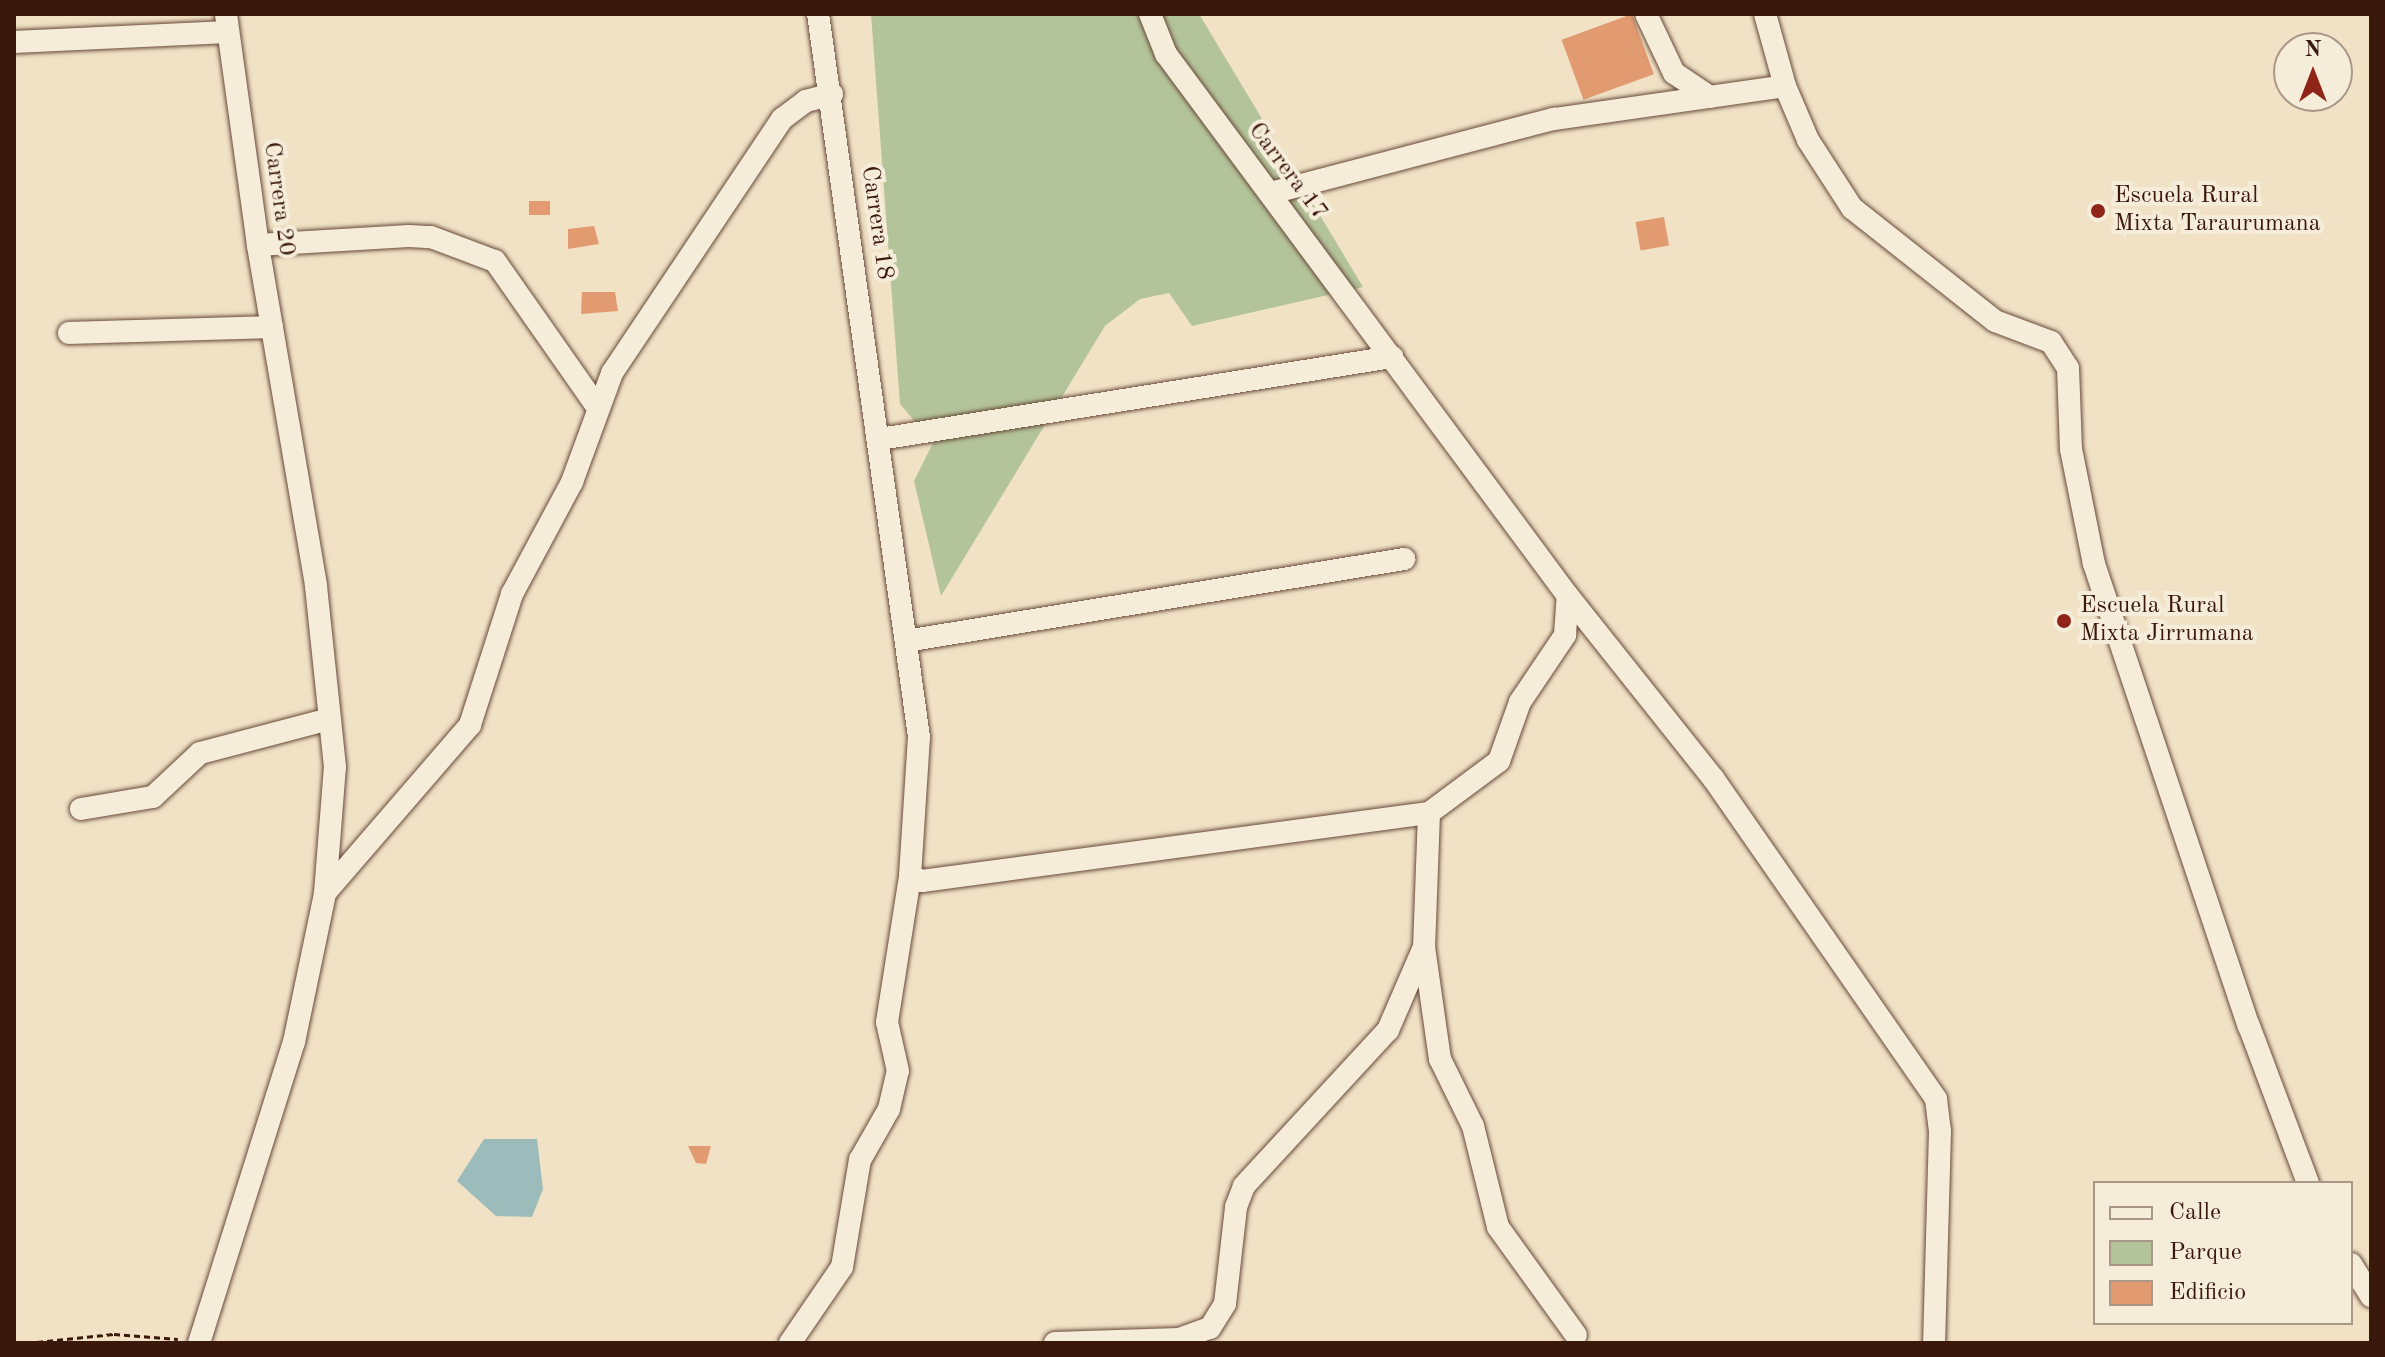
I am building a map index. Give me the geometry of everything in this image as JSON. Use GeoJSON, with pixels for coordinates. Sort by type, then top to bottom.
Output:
{"type":"FeatureCollection","features":[{"type":"Feature","properties":{"kind":"street","name":"Carrera 18"},"geometry":{"type":"LineString","coordinates":[[790,1343],[842,1267],[860,1160],[889,1109],[898,1071],[887,1022],[910,876],[919,737],[832,94],[818,14]]}},
{"type":"Feature","properties":{"kind":"street","name":"Carrera 17"},"geometry":{"type":"LineString","coordinates":[[1150,14],[1166,54],[1568,596],[1713,778],[1936,1099],[1940,1131],[1934,1343]]}},
{"type":"Feature","properties":{"kind":"street"},"geometry":{"type":"LineString","coordinates":[[1646,14],[1674,73],[1710,97]]}},
{"type":"Feature","properties":{"kind":"street"},"geometry":{"type":"LineString","coordinates":[[1765,14],[1785,86],[1808,140],[1852,208],[1995,321],[2051,342],[2068,368],[2071,449],[2094,564],[2249,1026],[2307,1181]]}},
{"type":"Feature","properties":{"kind":"street"},"geometry":{"type":"LineString","coordinates":[[14,42],[227,23]]}},
{"type":"Feature","properties":{"kind":"street","name":"Carrera 20"},"geometry":{"type":"LineString","coordinates":[[199,1342],[294,1042],[325,893],[335,767],[316,585],[281,391],[227,23]]}},
{"type":"Feature","properties":{"kind":"street"},"geometry":{"type":"LineString","coordinates":[[1271,193],[1554,119],[1785,86]]}},
{"type":"Feature","properties":{"kind":"street"},"geometry":{"type":"LineString","coordinates":[[325,893],[470,725],[512,594],[572,482],[596,405],[612,373],[782,119],[806,101],[832,94]]}},
{"type":"Feature","properties":{"kind":"street"},"geometry":{"type":"LineString","coordinates":[[258,245],[420,236],[495,261],[596,405]]}},
{"type":"Feature","properties":{"kind":"street"},"geometry":{"type":"LineString","coordinates":[[69,333],[272,327]]}},
{"type":"Feature","properties":{"kind":"street"},"geometry":{"type":"LineString","coordinates":[[880,439],[1392,357]]}},
{"type":"Feature","properties":{"kind":"street"},"geometry":{"type":"LineString","coordinates":[[906,641],[1404,559]]}},
{"type":"Feature","properties":{"kind":"street"},"geometry":{"type":"LineString","coordinates":[[910,876],[922,881],[1429,813],[1499,761],[1520,702],[1565,635],[1568,596]]}},
{"type":"Feature","properties":{"kind":"street"},"geometry":{"type":"LineString","coordinates":[[81,809],[153,797],[200,753],[330,719]]}},
{"type":"Feature","properties":{"kind":"street"},"geometry":{"type":"LineString","coordinates":[[1429,813],[1424,947],[1440,1059],[1473,1126],[1498,1227],[1576,1335]]}},
{"type":"Feature","properties":{"kind":"street"},"geometry":{"type":"LineString","coordinates":[[1055,1343],[1179,1339],[1210,1328],[1225,1304],[1236,1207],[1244,1186],[1388,1030],[1424,947]]}},
{"type":"Feature","properties":{"kind":"street"},"geometry":{"type":"LineString","coordinates":[[2353,1267],[2371,1296]]}},
{"type":"Feature","properties":{"kind":"path"},"geometry":{"type":"LineString","coordinates":[[27,1343],[114,1334],[199,1342]]}},
{"type":"Feature","properties":{"kind":"green space"},"geometry":{"type":"Polygon","coordinates":[[[871,14],[1199,14],[1363,287],[1192,326],[1169,293],[1140,299],[1105,326],[941,596],[914,481],[933,443],[900,404],[871,14]]]}},
{"type":"Feature","properties":{"kind":"water"},"geometry":{"type":"Polygon","coordinates":[[[484,1139],[537,1139],[543,1189],[532,1217],[496,1216],[457,1181],[484,1139]]]}},
{"type":"Feature","properties":{"kind":"building"},"geometry":{"type":"Polygon","coordinates":[[[1632,14],[1654,74],[1583,100],[1562,40],[1632,14]]]}},
{"type":"Feature","properties":{"kind":"building"},"geometry":{"type":"Polygon","coordinates":[[[529,201],[550,201],[550,215],[529,215],[529,201]]]}},
{"type":"Feature","properties":{"kind":"building"},"geometry":{"type":"Polygon","coordinates":[[[1664,217],[1669,246],[1640,251],[1635,222],[1664,217]]]}},
{"type":"Feature","properties":{"kind":"building"},"geometry":{"type":"Polygon","coordinates":[[[594,226],[599,244],[568,249],[568,229],[594,226]]]}},
{"type":"Feature","properties":{"kind":"building"},"geometry":{"type":"Polygon","coordinates":[[[582,292],[615,292],[618,311],[581,314],[582,292]]]}},
{"type":"Feature","properties":{"kind":"building"},"geometry":{"type":"Polygon","coordinates":[[[688,1146],[711,1146],[706,1164],[696,1163],[688,1146]]]}},
{"type":"Feature","properties":{"kind":"place","name":"Escuela Rural Mixta Taraurumana"},"geometry":{"type":"Point","coordinates":[2098,211]}},
{"type":"Feature","properties":{"kind":"place","name":"Escuela Rural Mixta Jirrumana"},"geometry":{"type":"Point","coordinates":[2064,621]}}]}
